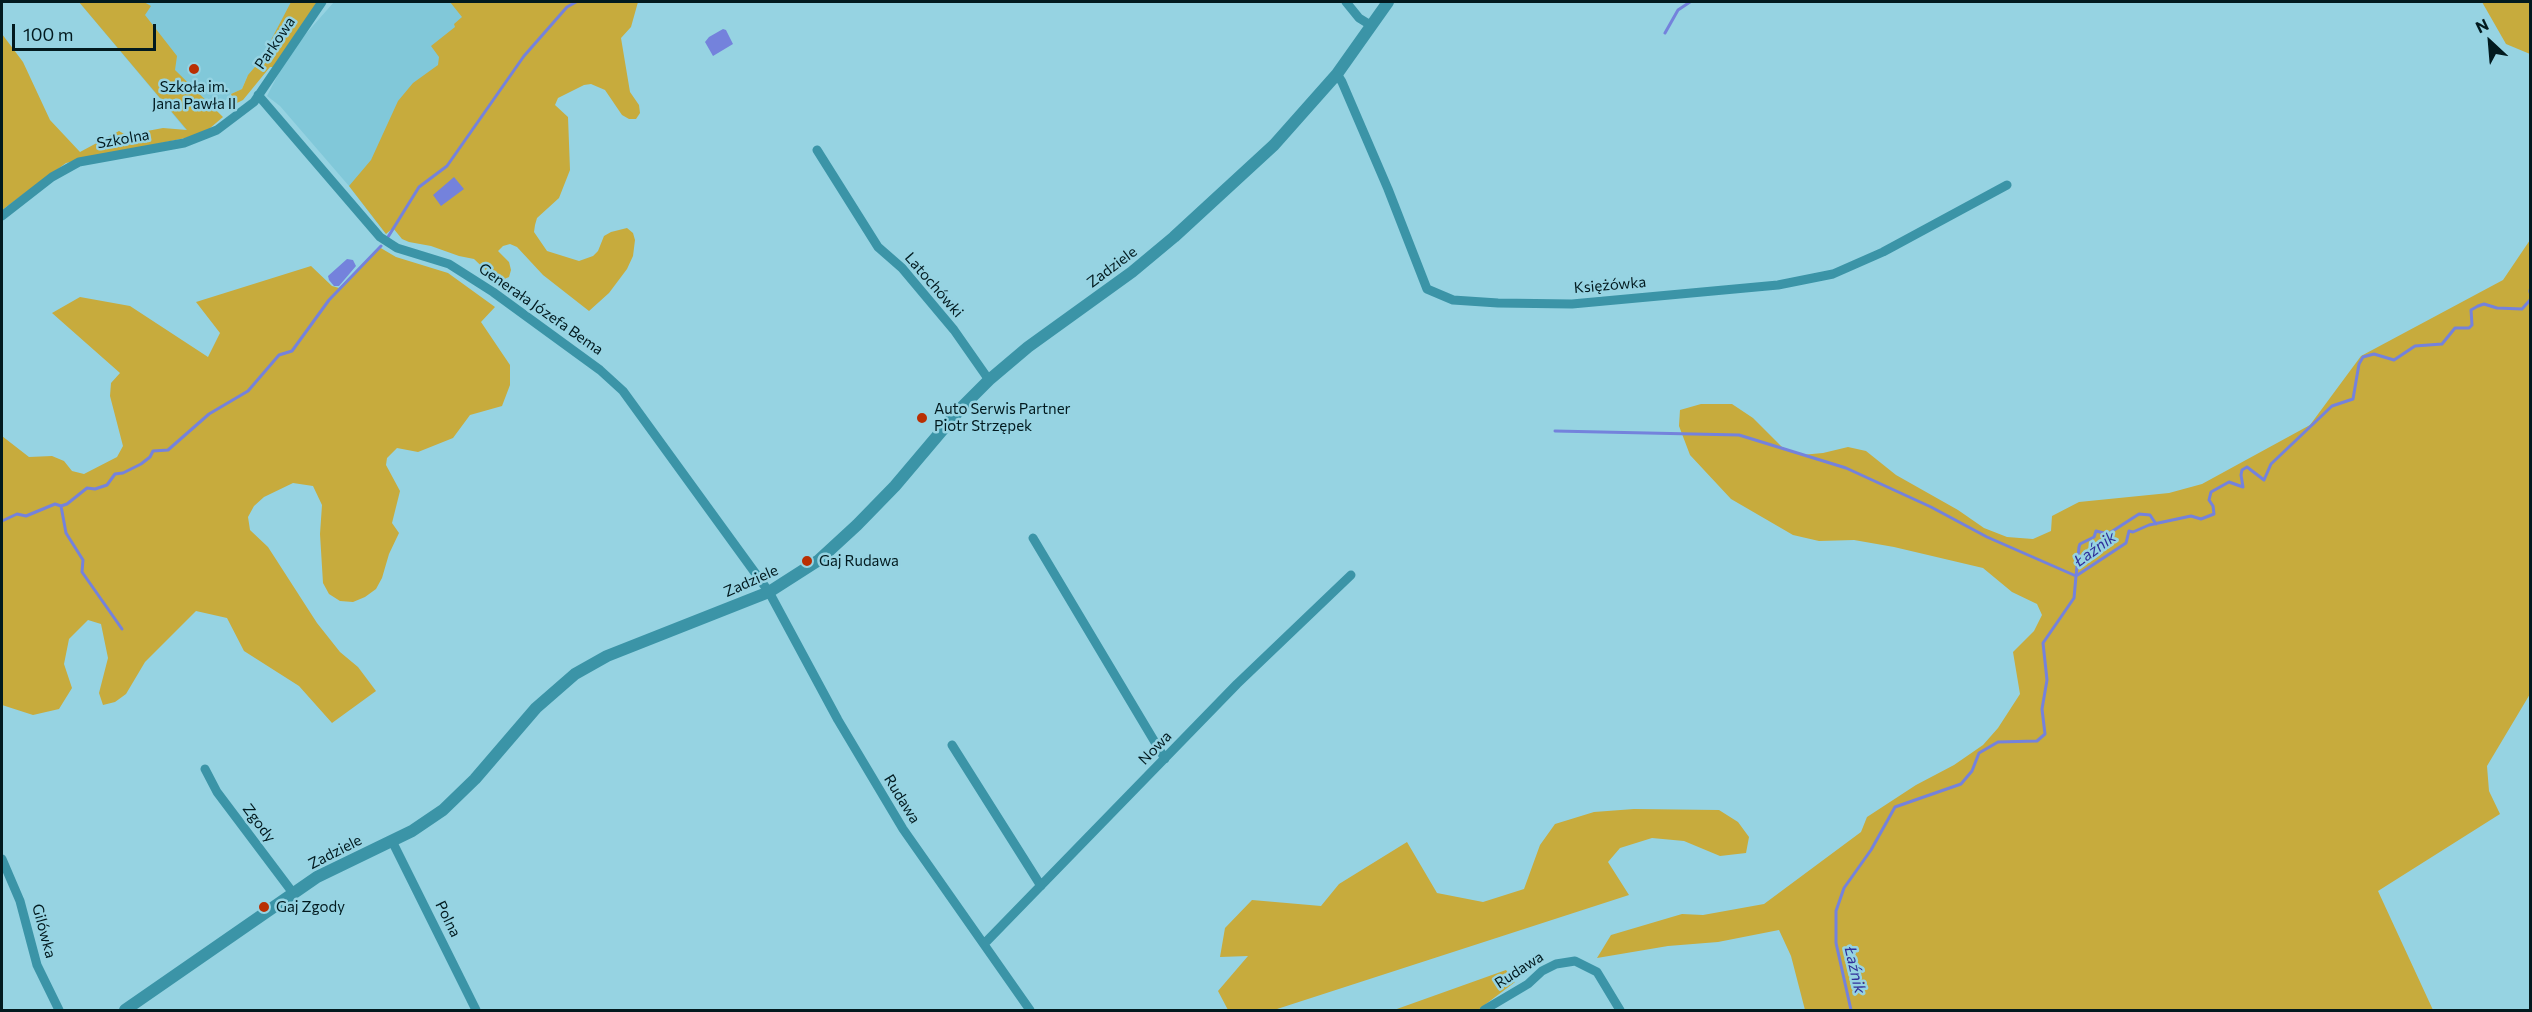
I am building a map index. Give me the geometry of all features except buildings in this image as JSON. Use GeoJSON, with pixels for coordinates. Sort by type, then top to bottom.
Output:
{"type":"FeatureCollection","features":[{"type":"Feature","properties":{"kind":"street","name":"Parkowa"},"geometry":{"type":"LineString","coordinates":[[256,98],[322,2]]}},
{"type":"Feature","properties":{"kind":"street"},"geometry":{"type":"LineString","coordinates":[[1346,2],[1359,18],[1372,26]]}},
{"type":"Feature","properties":{"kind":"street","name":"Zadziele"},"geometry":{"type":"LineString","coordinates":[[125,1011],[293,893],[336,866],[392,841],[443,810],[475,779],[536,708],[574,674],[607,656],[769,592],[819,560],[857,525],[989,380],[1028,347],[1132,272],[1174,237],[1274,145],[1337,74],[1388,2]]}},
{"type":"Feature","properties":{"kind":"street","name":"Księżówka"},"geometry":{"type":"LineString","coordinates":[[1337,74],[1388,189],[1427,289],[1453,300],[1572,304],[1778,285],[1833,274],[1883,252],[2007,184]]}},
{"type":"Feature","properties":{"kind":"street","name":"Szkolna"},"geometry":{"type":"LineString","coordinates":[[2,216],[52,177],[79,162],[184,143],[217,130],[256,98]]}},
{"type":"Feature","properties":{"kind":"street","name":"Generała Józefa Bema"},"geometry":{"type":"LineString","coordinates":[[256,98],[380,237],[397,248],[449,264],[600,370],[623,391],[769,592]]}},
{"type":"Feature","properties":{"kind":"street","name":"Latochówki"},"geometry":{"type":"LineString","coordinates":[[817,150],[878,247],[902,268],[954,330],[989,380]]}},
{"type":"Feature","properties":{"kind":"street"},"geometry":{"type":"LineString","coordinates":[[1033,538],[1165,759]]}},
{"type":"Feature","properties":{"kind":"street","name":"Nowa"},"geometry":{"type":"LineString","coordinates":[[984,944],[1237,684],[1351,575]]}},
{"type":"Feature","properties":{"kind":"street","name":"Rudawa"},"geometry":{"type":"LineString","coordinates":[[769,592],[869,774],[903,829],[1030,1011]]}},
{"type":"Feature","properties":{"kind":"street"},"geometry":{"type":"LineString","coordinates":[[952,745],[1041,886]]}},
{"type":"Feature","properties":{"kind":"street","name":"Zgody"},"geometry":{"type":"LineString","coordinates":[[205,769],[217,792],[293,893]]}},
{"type":"Feature","properties":{"kind":"street","name":"Polna"},"geometry":{"type":"LineString","coordinates":[[392,841],[476,1011]]}},
{"type":"Feature","properties":{"kind":"street","name":"Gilówka"},"geometry":{"type":"LineString","coordinates":[[2,859],[20,901],[37,965],[59,1011]]}},
{"type":"Feature","properties":{"kind":"street","name":"Rudawa"},"geometry":{"type":"LineString","coordinates":[[1484,1011],[1556,964],[1575,961],[1597,972],[1620,1011]]}},
{"type":"Feature","properties":{"kind":"shaded area","name":"Szkoła im. Jana Pawła II"},"geometry":{"type":"Polygon","coordinates":[[[79,2],[313,2],[247,77],[242,89],[231,94],[217,110],[187,131],[79,2]]]}},
{"type":"Feature","properties":{"kind":"shaded area"},"geometry":{"type":"Polygon","coordinates":[[[79,2],[144,2],[151,6],[145,15],[177,56],[175,70],[223,117],[209,129],[190,137],[66,163],[2,210],[2,34],[23,62],[50,120],[80,152],[119,131],[126,135],[163,128],[187,130],[79,2]]]}},
{"type":"Feature","properties":{"kind":"shaded area"},"geometry":{"type":"Polygon","coordinates":[[[291,2],[319,2],[274,67],[270,67],[243,100],[235,104],[231,94],[242,89],[248,75],[260,61],[291,2]]]}},
{"type":"Feature","properties":{"kind":"shaded area"},"geometry":{"type":"Polygon","coordinates":[[[334,2],[520,2],[386,234],[349,186],[280,106],[267,96],[289,53],[334,2]]]}},
{"type":"Feature","properties":{"kind":"shaded area"},"geometry":{"type":"Polygon","coordinates":[[[450,2],[638,2],[631,27],[621,38],[630,92],[639,105],[640,113],[636,119],[629,119],[622,115],[605,90],[591,84],[584,85],[558,98],[555,105],[568,117],[570,170],[559,198],[537,218],[535,225],[534,232],[547,251],[579,261],[593,256],[598,251],[604,236],[611,232],[627,228],[633,233],[635,240],[633,256],[627,269],[609,293],[589,311],[543,275],[517,247],[510,244],[498,251],[509,262],[511,270],[509,277],[502,280],[495,279],[474,259],[409,242],[402,239],[393,228],[386,234],[349,186],[371,160],[398,101],[413,83],[438,65],[439,57],[431,46],[455,27],[454,24],[462,17],[450,2]]]}},
{"type":"Feature","properties":{"kind":"shaded area"},"geometry":{"type":"Polygon","coordinates":[[[2482,2],[2530,2],[2530,54],[2506,44],[2482,2]]]}},
{"type":"Feature","properties":{"kind":"shaded area"},"geometry":{"type":"Polygon","coordinates":[[[2530,240],[2530,694],[2487,766],[2489,791],[2500,814],[2378,891],[2433,1010],[1805,1010],[1791,956],[1779,930],[1718,942],[1668,946],[1597,958],[1611,935],[1682,914],[1703,915],[1764,904],[1861,832],[1867,817],[1983,745],[1998,728],[2020,694],[2013,652],[2034,631],[2042,615],[2037,604],[2012,592],[1983,568],[1854,540],[1819,541],[1793,535],[1731,499],[1690,455],[1679,426],[1680,410],[1701,404],[1732,404],[1753,418],[1782,447],[1801,455],[1848,447],[1866,451],[1896,475],[1958,510],[1984,528],[2007,537],[2033,539],[2051,531],[2052,516],[2079,502],[2169,493],[2202,484],[2310,425],[2361,356],[2503,280],[2530,240]]]}},
{"type":"Feature","properties":{"kind":"shaded area"},"geometry":{"type":"Polygon","coordinates":[[[379,247],[396,257],[448,273],[495,307],[481,322],[510,365],[510,385],[502,406],[470,415],[453,438],[418,452],[397,448],[387,458],[386,465],[400,491],[392,523],[399,533],[389,554],[382,578],[376,589],[365,597],[353,602],[340,601],[329,594],[323,583],[320,534],[322,505],[313,486],[293,483],[264,497],[254,506],[248,517],[250,530],[268,547],[317,623],[340,652],[358,667],[376,691],[332,723],[299,686],[244,651],[227,618],[196,611],[145,662],[126,694],[115,702],[103,705],[99,693],[108,658],[101,624],[88,620],[69,639],[64,664],[72,688],[59,709],[33,715],[2,705],[2,436],[29,457],[52,456],[64,461],[72,471],[84,474],[117,457],[123,446],[110,396],[111,383],[120,373],[52,313],[80,297],[130,306],[208,357],[220,333],[196,302],[311,266],[332,286],[339,288],[379,247]]]}},
{"type":"Feature","properties":{"kind":"shaded area"},"geometry":{"type":"Polygon","coordinates":[[[1634,809],[1719,810],[1738,822],[1749,837],[1746,853],[1720,856],[1684,841],[1652,838],[1620,848],[1608,862],[1629,895],[1274,1010],[1228,1010],[1218,991],[1248,956],[1220,957],[1225,928],[1252,900],[1321,906],[1339,884],[1407,842],[1437,893],[1483,902],[1524,889],[1540,845],[1555,824],[1594,812],[1634,809]]]}},
{"type":"Feature","properties":{"kind":"shaded area"},"geometry":{"type":"Polygon","coordinates":[[[1506,970],[1515,982],[1478,1010],[1394,1010],[1506,970]]]}},
{"type":"Feature","properties":{"kind":"water"},"geometry":{"type":"Polygon","coordinates":[[[723,29],[726,30],[733,44],[713,56],[705,42],[723,29]]]}},
{"type":"Feature","properties":{"kind":"water"},"geometry":{"type":"Polygon","coordinates":[[[454,177],[464,189],[441,206],[433,195],[454,177]]]}},
{"type":"Feature","properties":{"kind":"water"},"geometry":{"type":"Polygon","coordinates":[[[347,259],[353,260],[356,266],[339,286],[334,286],[328,276],[347,259]]]}},
{"type":"Feature","properties":{"kind":"waterway"},"geometry":{"type":"LineString","coordinates":[[388,237],[419,187],[447,166],[524,56],[567,7],[576,2]]}},
{"type":"Feature","properties":{"kind":"waterway"},"geometry":{"type":"LineString","coordinates":[[1665,33],[1678,10],[1690,2]]}},
{"type":"Feature","properties":{"kind":"waterway"},"geometry":{"type":"LineString","coordinates":[[2,521],[17,514],[26,516],[55,504],[61,506],[67,504],[87,488],[95,489],[107,485],[115,474],[123,473],[141,464],[150,457],[153,451],[168,450],[209,414],[248,391],[279,355],[292,351],[329,300],[381,246]]}},
{"type":"Feature","properties":{"kind":"waterway","name":"Łaźnik"},"geometry":{"type":"LineString","coordinates":[[1851,1010],[1836,943],[1836,911],[1844,888],[1871,850],[1895,807],[1961,784],[1972,771],[1979,753],[1998,742],[2037,741],[2045,734],[2042,709],[2047,680],[2043,643],[2074,598],[2076,576],[2126,543],[2129,531],[2133,532],[2149,525],[2191,516],[2201,519],[2214,514],[2209,500],[2211,492],[2229,482],[2243,487],[2241,475],[2242,470],[2247,467],[2264,480],[2271,464],[2332,406],[2353,399],[2359,364],[2363,357],[2374,354],[2394,360],[2415,346],[2442,344],[2455,328],[2469,328],[2472,325],[2471,310],[2478,306],[2484,304],[2497,308],[2522,309],[2530,300]]}},
{"type":"Feature","properties":{"kind":"waterway"},"geometry":{"type":"LineString","coordinates":[[1555,431],[1739,435],[1846,468],[1931,507],[1987,537],[2076,576],[2080,544],[2094,537],[2096,531],[2108,534],[2139,514],[2150,515],[2156,524]]}},
{"type":"Feature","properties":{"kind":"waterway"},"geometry":{"type":"LineString","coordinates":[[61,506],[66,533],[83,560],[82,572],[122,629]]}},
{"type":"Feature","properties":{"kind":"place","name":"Szkoła im. Jana Pawła II"},"geometry":{"type":"Point","coordinates":[194,69]}},
{"type":"Feature","properties":{"kind":"place","name":"Auto Serwis Partner Piotr Strzępek"},"geometry":{"type":"Point","coordinates":[922,418]}},
{"type":"Feature","properties":{"kind":"place","name":"Gaj Rudawa"},"geometry":{"type":"Point","coordinates":[807,561]}},
{"type":"Feature","properties":{"kind":"place","name":"Gaj Zgody"},"geometry":{"type":"Point","coordinates":[264,907]}}]}
